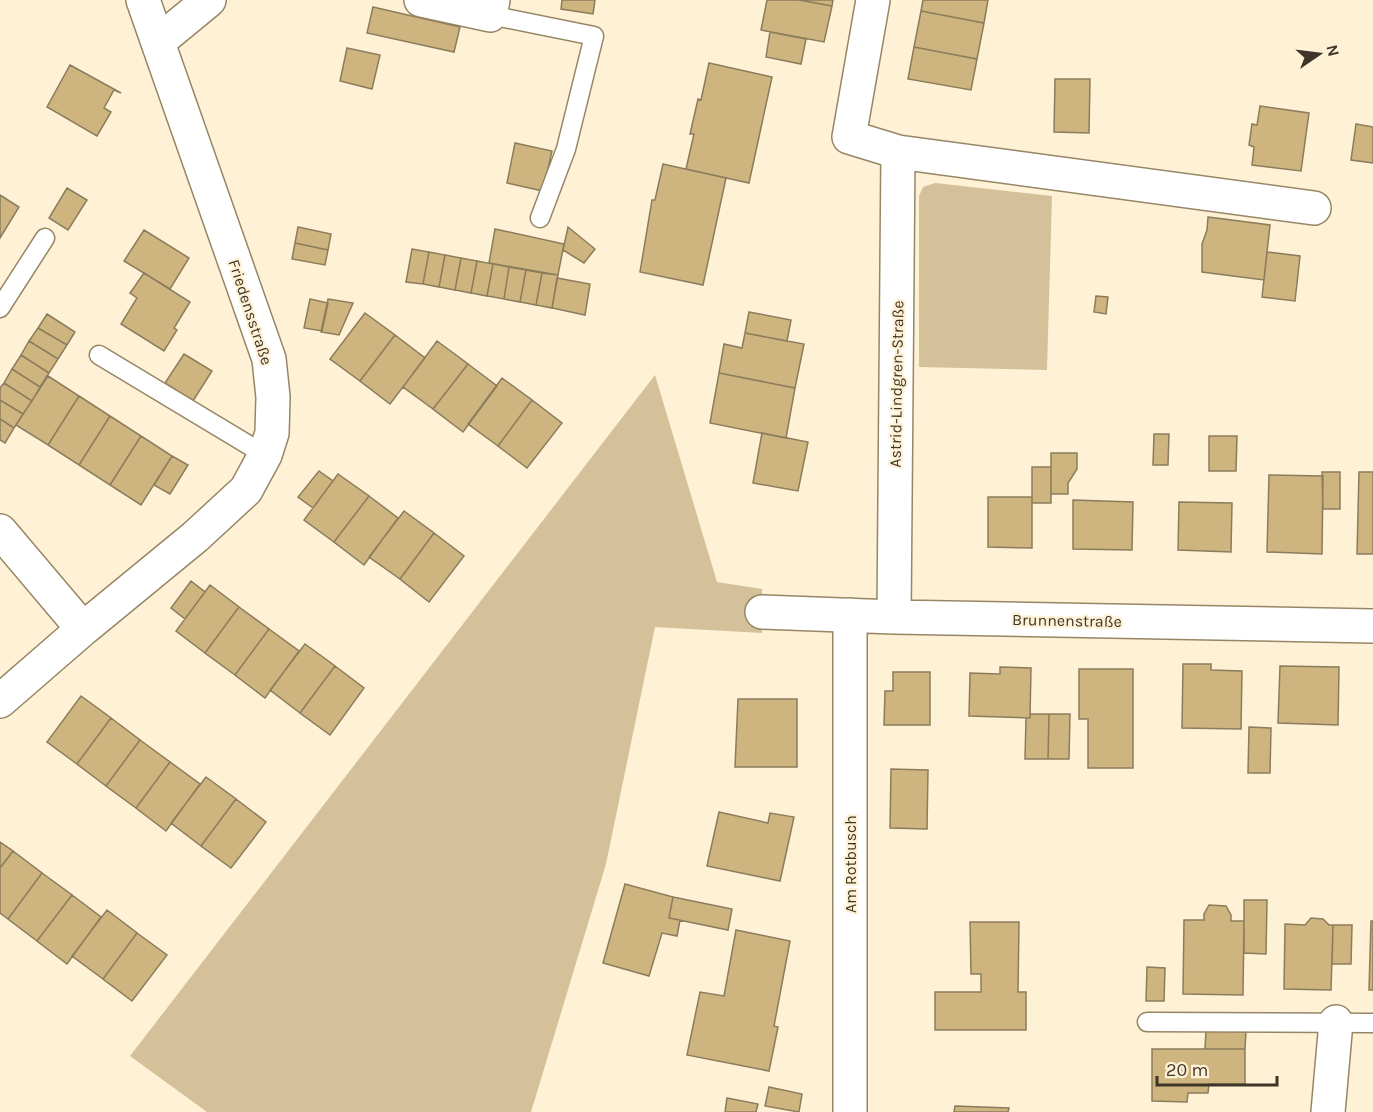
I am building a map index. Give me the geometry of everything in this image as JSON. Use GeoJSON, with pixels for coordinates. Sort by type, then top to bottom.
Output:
{"type":"FeatureCollection","features":[{"type":"Feature","properties":{"kind":"street","name":"Friedensstraße"},"geometry":{"type":"LineString","coordinates":[[0,701],[195,537],[246,490],[265,455],[272,433],[273,397],[269,359],[143,0]]}},
{"type":"Feature","properties":{"kind":"street"},"geometry":{"type":"LineString","coordinates":[[158,42],[209,0]]}},
{"type":"Feature","properties":{"kind":"street"},"geometry":{"type":"LineString","coordinates":[[421,0],[492,8]]}},
{"type":"Feature","properties":{"kind":"street"},"geometry":{"type":"LineString","coordinates":[[873,0],[849,137],[898,152],[1314,208]]}},
{"type":"Feature","properties":{"kind":"street","name":"Astrid-Lindgren-Straße"},"geometry":{"type":"LineString","coordinates":[[894,617],[898,152]]}},
{"type":"Feature","properties":{"kind":"street"},"geometry":{"type":"LineString","coordinates":[[0,531],[83,629]]}},
{"type":"Feature","properties":{"kind":"street","name":"Brunnenstraße"},"geometry":{"type":"LineString","coordinates":[[762,612],[894,617],[1373,626]]}},
{"type":"Feature","properties":{"kind":"street","name":"Am Rotbusch"},"geometry":{"type":"LineString","coordinates":[[850,615],[850,1112]]}},
{"type":"Feature","properties":{"kind":"street"},"geometry":{"type":"LineString","coordinates":[[1329,1112],[1336,1022]]}},
{"type":"Feature","properties":{"kind":"lane"},"geometry":{"type":"LineString","coordinates":[[492,8],[594,36],[566,149],[540,218]]}},
{"type":"Feature","properties":{"kind":"lane"},"geometry":{"type":"LineString","coordinates":[[0,308],[45,238]]}},
{"type":"Feature","properties":{"kind":"lane"},"geometry":{"type":"LineString","coordinates":[[99,355],[265,455]]}},
{"type":"Feature","properties":{"kind":"lane"},"geometry":{"type":"LineString","coordinates":[[1147,1022],[1373,1023]]}},
{"type":"Feature","properties":{"kind":"shaded area"},"geometry":{"type":"Polygon","coordinates":[[[935,183],[1052,196],[1047,370],[919,367],[919,196],[923,187],[935,183]]]}},
{"type":"Feature","properties":{"kind":"shaded area"},"geometry":{"type":"Polygon","coordinates":[[[655,375],[717,582],[762,589],[762,633],[655,627],[606,864],[531,1112],[207,1112],[130,1056],[655,375]]]}},
{"type":"Feature","properties":{"kind":"building"},"geometry":{"type":"Polygon","coordinates":[[[562,0],[595,0],[593,14],[561,9],[562,0]]]}},
{"type":"Feature","properties":{"kind":"building"},"geometry":{"type":"Polygon","coordinates":[[[767,0],[799,0],[832,6],[824,42],[761,30],[767,0]]]}},
{"type":"Feature","properties":{"kind":"building"},"geometry":{"type":"Polygon","coordinates":[[[799,0],[833,0],[832,6],[799,0]]]}},
{"type":"Feature","properties":{"kind":"building"},"geometry":{"type":"Polygon","coordinates":[[[923,0],[988,0],[984,23],[921,11],[923,0]]]}},
{"type":"Feature","properties":{"kind":"building"},"geometry":{"type":"Polygon","coordinates":[[[373,7],[460,27],[454,52],[367,33],[373,7]]]}},
{"type":"Feature","properties":{"kind":"building"},"geometry":{"type":"Polygon","coordinates":[[[921,11],[984,23],[977,59],[914,47],[921,11]]]}},
{"type":"Feature","properties":{"kind":"building"},"geometry":{"type":"Polygon","coordinates":[[[770,32],[806,39],[801,64],[766,57],[770,32]]]}},
{"type":"Feature","properties":{"kind":"building"},"geometry":{"type":"Polygon","coordinates":[[[914,47],[977,59],[971,90],[908,79],[914,47]]]}},
{"type":"Feature","properties":{"kind":"building"},"geometry":{"type":"Polygon","coordinates":[[[347,48],[380,55],[372,89],[340,81],[347,48]]]}},
{"type":"Feature","properties":{"kind":"building"},"geometry":{"type":"Polygon","coordinates":[[[709,63],[772,77],[749,183],[686,169],[694,134],[690,134],[698,99],[701,100],[709,63]]]}},
{"type":"Feature","properties":{"kind":"building"},"geometry":{"type":"Polygon","coordinates":[[[70,65],[121,93],[114,90],[104,108],[111,112],[97,136],[47,107],[70,65]]]}},
{"type":"Feature","properties":{"kind":"building"},"geometry":{"type":"Polygon","coordinates":[[[1055,79],[1090,79],[1089,133],[1054,132],[1055,79]]]}},
{"type":"Feature","properties":{"kind":"building"},"geometry":{"type":"Polygon","coordinates":[[[1260,106],[1309,113],[1301,171],[1252,165],[1254,147],[1249,145],[1252,124],[1257,125],[1260,106]]]}},
{"type":"Feature","properties":{"kind":"building"},"geometry":{"type":"Polygon","coordinates":[[[1356,124],[1373,127],[1373,163],[1351,160],[1356,124]]]}},
{"type":"Feature","properties":{"kind":"building"},"geometry":{"type":"Polygon","coordinates":[[[515,143],[552,151],[543,191],[507,183],[515,143]]]}},
{"type":"Feature","properties":{"kind":"building"},"geometry":{"type":"Polygon","coordinates":[[[663,164],[726,178],[703,285],[640,272],[652,200],[655,200],[663,164]]]}},
{"type":"Feature","properties":{"kind":"building"},"geometry":{"type":"Polygon","coordinates":[[[67,188],[87,200],[68,230],[49,218],[67,188]]]}},
{"type":"Feature","properties":{"kind":"building"},"geometry":{"type":"Polygon","coordinates":[[[0,195],[19,207],[0,238],[0,195]]]}},
{"type":"Feature","properties":{"kind":"building"},"geometry":{"type":"Polygon","coordinates":[[[1208,217],[1270,225],[1264,280],[1202,272],[1202,244],[1207,230],[1208,217]]]}},
{"type":"Feature","properties":{"kind":"building"},"geometry":{"type":"Polygon","coordinates":[[[298,227],[331,234],[328,250],[295,243],[298,227]]]}},
{"type":"Feature","properties":{"kind":"building"},"geometry":{"type":"Polygon","coordinates":[[[568,227],[595,249],[584,263],[563,250],[568,227]]]}},
{"type":"Feature","properties":{"kind":"building"},"geometry":{"type":"Polygon","coordinates":[[[495,229],[564,244],[558,275],[489,263],[495,229]]]}},
{"type":"Feature","properties":{"kind":"building"},"geometry":{"type":"Polygon","coordinates":[[[144,230],[189,258],[170,289],[124,261],[144,230]]]}},
{"type":"Feature","properties":{"kind":"building"},"geometry":{"type":"Polygon","coordinates":[[[295,243],[328,250],[325,265],[292,259],[295,243]]]}},
{"type":"Feature","properties":{"kind":"building"},"geometry":{"type":"Polygon","coordinates":[[[412,249],[429,252],[423,284],[406,282],[412,249]]]}},
{"type":"Feature","properties":{"kind":"building"},"geometry":{"type":"Polygon","coordinates":[[[429,252],[445,255],[439,287],[423,284],[429,252]]]}},
{"type":"Feature","properties":{"kind":"building"},"geometry":{"type":"Polygon","coordinates":[[[1267,252],[1300,256],[1295,301],[1262,297],[1267,252]]]}},
{"type":"Feature","properties":{"kind":"building"},"geometry":{"type":"Polygon","coordinates":[[[445,255],[461,258],[455,290],[439,287],[445,255]]]}},
{"type":"Feature","properties":{"kind":"building"},"geometry":{"type":"Polygon","coordinates":[[[461,258],[477,261],[471,293],[455,290],[461,258]]]}},
{"type":"Feature","properties":{"kind":"building"},"geometry":{"type":"Polygon","coordinates":[[[477,261],[493,264],[487,296],[471,293],[477,261]]]}},
{"type":"Feature","properties":{"kind":"building"},"geometry":{"type":"Polygon","coordinates":[[[493,264],[509,267],[504,299],[487,296],[493,264]]]}},
{"type":"Feature","properties":{"kind":"building"},"geometry":{"type":"Polygon","coordinates":[[[509,267],[526,270],[520,302],[504,299],[509,267]]]}},
{"type":"Feature","properties":{"kind":"building"},"geometry":{"type":"Polygon","coordinates":[[[526,270],[542,273],[536,305],[520,302],[526,270]]]}},
{"type":"Feature","properties":{"kind":"building"},"geometry":{"type":"Polygon","coordinates":[[[144,273],[190,302],[174,328],[177,330],[164,351],[121,324],[137,298],[130,293],[144,273]]]}},
{"type":"Feature","properties":{"kind":"building"},"geometry":{"type":"Polygon","coordinates":[[[542,273],[558,275],[552,308],[536,305],[542,273]]]}},
{"type":"Feature","properties":{"kind":"building"},"geometry":{"type":"Polygon","coordinates":[[[557,278],[590,284],[585,315],[552,308],[557,278]]]}},
{"type":"Feature","properties":{"kind":"building"},"geometry":{"type":"Polygon","coordinates":[[[1096,296],[1108,297],[1106,314],[1094,312],[1096,296]]]}},
{"type":"Feature","properties":{"kind":"building"},"geometry":{"type":"Polygon","coordinates":[[[310,299],[328,303],[322,331],[304,328],[310,299]]]}},
{"type":"Feature","properties":{"kind":"building"},"geometry":{"type":"Polygon","coordinates":[[[328,299],[353,303],[339,335],[321,332],[328,299]]]}},
{"type":"Feature","properties":{"kind":"building"},"geometry":{"type":"Polygon","coordinates":[[[749,312],[791,320],[787,341],[745,333],[749,312]]]}},
{"type":"Feature","properties":{"kind":"building"},"geometry":{"type":"Polygon","coordinates":[[[365,313],[395,335],[360,381],[330,359],[365,313]]]}},
{"type":"Feature","properties":{"kind":"building"},"geometry":{"type":"Polygon","coordinates":[[[47,314],[75,332],[67,345],[38,328],[47,314]]]}},
{"type":"Feature","properties":{"kind":"building"},"geometry":{"type":"Polygon","coordinates":[[[38,328],[67,345],[58,359],[29,341],[38,328]]]}},
{"type":"Feature","properties":{"kind":"building"},"geometry":{"type":"Polygon","coordinates":[[[745,333],[804,344],[795,388],[719,373],[724,344],[742,348],[745,333]]]}},
{"type":"Feature","properties":{"kind":"building"},"geometry":{"type":"Polygon","coordinates":[[[395,335],[425,358],[390,404],[360,381],[395,335]]]}},
{"type":"Feature","properties":{"kind":"building"},"geometry":{"type":"Polygon","coordinates":[[[29,341],[58,359],[49,373],[21,355],[29,341]]]}},
{"type":"Feature","properties":{"kind":"building"},"geometry":{"type":"Polygon","coordinates":[[[437,341],[468,364],[433,409],[403,387],[437,341]]]}},
{"type":"Feature","properties":{"kind":"building"},"geometry":{"type":"Polygon","coordinates":[[[184,354],[212,371],[193,401],[165,383],[184,354]]]}},
{"type":"Feature","properties":{"kind":"building"},"geometry":{"type":"Polygon","coordinates":[[[21,355],[49,373],[40,387],[12,369],[21,355]]]}},
{"type":"Feature","properties":{"kind":"building"},"geometry":{"type":"Polygon","coordinates":[[[468,364],[497,386],[463,432],[433,409],[468,364]]]}},
{"type":"Feature","properties":{"kind":"building"},"geometry":{"type":"Polygon","coordinates":[[[12,369],[40,387],[32,401],[4,383],[12,369]]]}},
{"type":"Feature","properties":{"kind":"building"},"geometry":{"type":"Polygon","coordinates":[[[719,373],[795,388],[786,438],[710,423],[719,373]]]}},
{"type":"Feature","properties":{"kind":"building"},"geometry":{"type":"Polygon","coordinates":[[[48,376],[79,396],[48,445],[16,425],[48,376]]]}},
{"type":"Feature","properties":{"kind":"building"},"geometry":{"type":"Polygon","coordinates":[[[502,378],[532,400],[498,446],[468,424],[502,378]]]}},
{"type":"Feature","properties":{"kind":"building"},"geometry":{"type":"Polygon","coordinates":[[[4,383],[32,401],[23,414],[0,400],[0,388],[4,383]]]}},
{"type":"Feature","properties":{"kind":"building"},"geometry":{"type":"Polygon","coordinates":[[[79,396],[110,416],[79,465],[48,445],[79,396]]]}},
{"type":"Feature","properties":{"kind":"building"},"geometry":{"type":"Polygon","coordinates":[[[0,400],[23,414],[14,428],[0,419],[0,400]]]}},
{"type":"Feature","properties":{"kind":"building"},"geometry":{"type":"Polygon","coordinates":[[[532,400],[562,423],[527,468],[498,446],[532,400]]]}},
{"type":"Feature","properties":{"kind":"building"},"geometry":{"type":"Polygon","coordinates":[[[110,416],[141,436],[110,485],[79,465],[110,416]]]}},
{"type":"Feature","properties":{"kind":"building"},"geometry":{"type":"Polygon","coordinates":[[[0,419],[14,428],[5,443],[0,440],[0,419]]]}},
{"type":"Feature","properties":{"kind":"building"},"geometry":{"type":"Polygon","coordinates":[[[762,433],[808,442],[798,491],[753,483],[762,433]]]}},
{"type":"Feature","properties":{"kind":"building"},"geometry":{"type":"Polygon","coordinates":[[[1154,434],[1169,434],[1168,465],[1153,465],[1154,434]]]}},
{"type":"Feature","properties":{"kind":"building"},"geometry":{"type":"Polygon","coordinates":[[[141,436],[172,456],[141,505],[110,485],[141,436]]]}},
{"type":"Feature","properties":{"kind":"building"},"geometry":{"type":"Polygon","coordinates":[[[1209,436],[1237,436],[1236,471],[1209,471],[1209,436]]]}},
{"type":"Feature","properties":{"kind":"building"},"geometry":{"type":"Polygon","coordinates":[[[1051,453],[1077,453],[1077,469],[1068,483],[1068,494],[1051,494],[1051,453]]]}},
{"type":"Feature","properties":{"kind":"building"},"geometry":{"type":"Polygon","coordinates":[[[172,456],[188,465],[170,494],[154,485],[172,456]]]}},
{"type":"Feature","properties":{"kind":"building"},"geometry":{"type":"Polygon","coordinates":[[[1032,467],[1051,467],[1051,503],[1032,503],[1032,467]]]}},
{"type":"Feature","properties":{"kind":"building"},"geometry":{"type":"Polygon","coordinates":[[[319,471],[333,481],[313,508],[298,497],[319,471]]]}},
{"type":"Feature","properties":{"kind":"building"},"geometry":{"type":"Polygon","coordinates":[[[1322,472],[1340,472],[1340,509],[1323,509],[1322,472]]]}},
{"type":"Feature","properties":{"kind":"building"},"geometry":{"type":"Polygon","coordinates":[[[1359,472],[1373,472],[1373,554],[1357,554],[1359,472]]]}},
{"type":"Feature","properties":{"kind":"building"},"geometry":{"type":"Polygon","coordinates":[[[338,474],[369,496],[334,542],[304,520],[338,474]]]}},
{"type":"Feature","properties":{"kind":"building"},"geometry":{"type":"Polygon","coordinates":[[[1269,475],[1323,476],[1322,554],[1267,552],[1269,475]]]}},
{"type":"Feature","properties":{"kind":"building"},"geometry":{"type":"Polygon","coordinates":[[[369,496],[398,518],[364,565],[334,542],[369,496]]]}},
{"type":"Feature","properties":{"kind":"building"},"geometry":{"type":"Polygon","coordinates":[[[988,497],[1032,497],[1032,548],[988,547],[988,497]]]}},
{"type":"Feature","properties":{"kind":"building"},"geometry":{"type":"Polygon","coordinates":[[[1073,500],[1133,502],[1132,550],[1073,549],[1073,500]]]}},
{"type":"Feature","properties":{"kind":"building"},"geometry":{"type":"Polygon","coordinates":[[[1179,502],[1232,503],[1231,552],[1178,550],[1179,502]]]}},
{"type":"Feature","properties":{"kind":"building"},"geometry":{"type":"Polygon","coordinates":[[[404,511],[434,533],[400,579],[369,557],[404,511]]]}},
{"type":"Feature","properties":{"kind":"building"},"geometry":{"type":"Polygon","coordinates":[[[434,533],[464,556],[429,602],[400,579],[434,533]]]}},
{"type":"Feature","properties":{"kind":"building"},"geometry":{"type":"Polygon","coordinates":[[[191,581],[205,592],[185,619],[171,608],[191,581]]]}},
{"type":"Feature","properties":{"kind":"building"},"geometry":{"type":"Polygon","coordinates":[[[210,585],[239,607],[205,653],[176,631],[210,585]]]}},
{"type":"Feature","properties":{"kind":"building"},"geometry":{"type":"Polygon","coordinates":[[[239,607],[269,629],[235,675],[205,653],[239,607]]]}},
{"type":"Feature","properties":{"kind":"building"},"geometry":{"type":"Polygon","coordinates":[[[269,629],[299,651],[265,698],[235,675],[269,629]]]}},
{"type":"Feature","properties":{"kind":"building"},"geometry":{"type":"Polygon","coordinates":[[[305,644],[335,666],[300,713],[270,690],[305,644]]]}},
{"type":"Feature","properties":{"kind":"building"},"geometry":{"type":"Polygon","coordinates":[[[1183,664],[1211,664],[1211,670],[1242,671],[1241,729],[1182,728],[1183,664]]]}},
{"type":"Feature","properties":{"kind":"building"},"geometry":{"type":"Polygon","coordinates":[[[335,666],[364,688],[330,735],[300,713],[335,666]]]}},
{"type":"Feature","properties":{"kind":"building"},"geometry":{"type":"Polygon","coordinates":[[[1280,666],[1339,667],[1338,725],[1278,723],[1280,666]]]}},
{"type":"Feature","properties":{"kind":"building"},"geometry":{"type":"Polygon","coordinates":[[[1000,667],[1031,668],[1030,718],[969,716],[970,673],[1000,674],[1000,667]]]}},
{"type":"Feature","properties":{"kind":"building"},"geometry":{"type":"Polygon","coordinates":[[[1079,669],[1133,669],[1133,768],[1088,768],[1088,719],[1079,719],[1079,669]]]}},
{"type":"Feature","properties":{"kind":"building"},"geometry":{"type":"Polygon","coordinates":[[[893,672],[930,672],[930,725],[884,725],[885,691],[893,691],[893,672]]]}},
{"type":"Feature","properties":{"kind":"building"},"geometry":{"type":"Polygon","coordinates":[[[81,696],[111,718],[77,764],[47,742],[81,696]]]}},
{"type":"Feature","properties":{"kind":"building"},"geometry":{"type":"Polygon","coordinates":[[[738,699],[797,699],[797,767],[735,767],[738,699]]]}},
{"type":"Feature","properties":{"kind":"building"},"geometry":{"type":"Polygon","coordinates":[[[1030,714],[1049,714],[1048,759],[1025,759],[1026,718],[1030,718],[1030,714]]]}},
{"type":"Feature","properties":{"kind":"building"},"geometry":{"type":"Polygon","coordinates":[[[1049,714],[1070,714],[1069,759],[1048,759],[1049,714]]]}},
{"type":"Feature","properties":{"kind":"building"},"geometry":{"type":"Polygon","coordinates":[[[111,718],[140,740],[106,786],[77,764],[111,718]]]}},
{"type":"Feature","properties":{"kind":"building"},"geometry":{"type":"Polygon","coordinates":[[[1249,727],[1271,728],[1270,773],[1248,773],[1249,727]]]}},
{"type":"Feature","properties":{"kind":"building"},"geometry":{"type":"Polygon","coordinates":[[[140,740],[170,762],[136,808],[106,786],[140,740]]]}},
{"type":"Feature","properties":{"kind":"building"},"geometry":{"type":"Polygon","coordinates":[[[170,762],[200,784],[166,831],[136,808],[170,762]]]}},
{"type":"Feature","properties":{"kind":"building"},"geometry":{"type":"Polygon","coordinates":[[[891,769],[928,770],[927,829],[890,828],[891,769]]]}},
{"type":"Feature","properties":{"kind":"building"},"geometry":{"type":"Polygon","coordinates":[[[206,777],[236,799],[201,846],[171,823],[206,777]]]}},
{"type":"Feature","properties":{"kind":"building"},"geometry":{"type":"Polygon","coordinates":[[[236,799],[266,822],[231,868],[201,846],[236,799]]]}},
{"type":"Feature","properties":{"kind":"building"},"geometry":{"type":"Polygon","coordinates":[[[719,812],[768,823],[770,813],[794,817],[780,881],[707,866],[719,812]]]}},
{"type":"Feature","properties":{"kind":"building"},"geometry":{"type":"Polygon","coordinates":[[[0,842],[13,851],[0,868],[0,842]]]}},
{"type":"Feature","properties":{"kind":"building"},"geometry":{"type":"Polygon","coordinates":[[[13,851],[42,873],[8,919],[0,913],[0,868],[13,851]]]}},
{"type":"Feature","properties":{"kind":"building"},"geometry":{"type":"Polygon","coordinates":[[[42,873],[72,895],[37,941],[8,919],[42,873]]]}},
{"type":"Feature","properties":{"kind":"building"},"geometry":{"type":"Polygon","coordinates":[[[625,884],[673,897],[669,918],[680,920],[677,936],[662,933],[649,976],[603,963],[625,884]]]}},
{"type":"Feature","properties":{"kind":"building"},"geometry":{"type":"Polygon","coordinates":[[[72,895],[101,917],[67,964],[37,941],[72,895]]]}},
{"type":"Feature","properties":{"kind":"building"},"geometry":{"type":"Polygon","coordinates":[[[673,897],[732,909],[728,930],[669,918],[673,897]]]}},
{"type":"Feature","properties":{"kind":"building"},"geometry":{"type":"Polygon","coordinates":[[[1244,900],[1267,900],[1266,954],[1244,953],[1244,900]]]}},
{"type":"Feature","properties":{"kind":"building"},"geometry":{"type":"Polygon","coordinates":[[[1209,905],[1226,906],[1231,915],[1231,921],[1244,921],[1243,995],[1183,994],[1184,920],[1204,920],[1204,914],[1209,905]]]}},
{"type":"Feature","properties":{"kind":"building"},"geometry":{"type":"Polygon","coordinates":[[[107,910],[137,933],[103,979],[72,956],[107,910]]]}},
{"type":"Feature","properties":{"kind":"building"},"geometry":{"type":"Polygon","coordinates":[[[1311,918],[1323,919],[1329,925],[1333,925],[1331,990],[1284,989],[1285,924],[1305,925],[1311,918]]]}},
{"type":"Feature","properties":{"kind":"building"},"geometry":{"type":"Polygon","coordinates":[[[1371,921],[1373,921],[1373,990],[1369,990],[1371,921]]]}},
{"type":"Feature","properties":{"kind":"building"},"geometry":{"type":"Polygon","coordinates":[[[970,922],[1019,922],[1018,992],[1026,992],[1026,1030],[935,1030],[935,992],[981,992],[981,974],[971,974],[970,922]]]}},
{"type":"Feature","properties":{"kind":"building"},"geometry":{"type":"Polygon","coordinates":[[[1333,925],[1352,925],[1351,964],[1332,964],[1333,925]]]}},
{"type":"Feature","properties":{"kind":"building"},"geometry":{"type":"Polygon","coordinates":[[[736,930],[790,941],[774,1026],[778,1027],[769,1071],[687,1055],[700,992],[724,996],[736,930]]]}},
{"type":"Feature","properties":{"kind":"building"},"geometry":{"type":"Polygon","coordinates":[[[137,933],[167,955],[132,1001],[103,979],[137,933]]]}},
{"type":"Feature","properties":{"kind":"building"},"geometry":{"type":"Polygon","coordinates":[[[1147,967],[1165,968],[1164,1001],[1146,1001],[1147,967]]]}},
{"type":"Feature","properties":{"kind":"building"},"geometry":{"type":"Polygon","coordinates":[[[1206,1031],[1246,1031],[1245,1049],[1205,1049],[1206,1031]]]}},
{"type":"Feature","properties":{"kind":"building"},"geometry":{"type":"Polygon","coordinates":[[[1152,1049],[1245,1049],[1245,1084],[1209,1084],[1208,1093],[1188,1093],[1187,1102],[1152,1101],[1152,1049]]]}},
{"type":"Feature","properties":{"kind":"building"},"geometry":{"type":"Polygon","coordinates":[[[769,1087],[802,1094],[799,1112],[765,1106],[769,1087]]]}},
{"type":"Feature","properties":{"kind":"building"},"geometry":{"type":"Polygon","coordinates":[[[727,1098],[758,1104],[756,1112],[725,1112],[727,1098]]]}},
{"type":"Feature","properties":{"kind":"building"},"geometry":{"type":"Polygon","coordinates":[[[955,1106],[1009,1108],[1008,1112],[954,1112],[955,1106]]]}}]}
